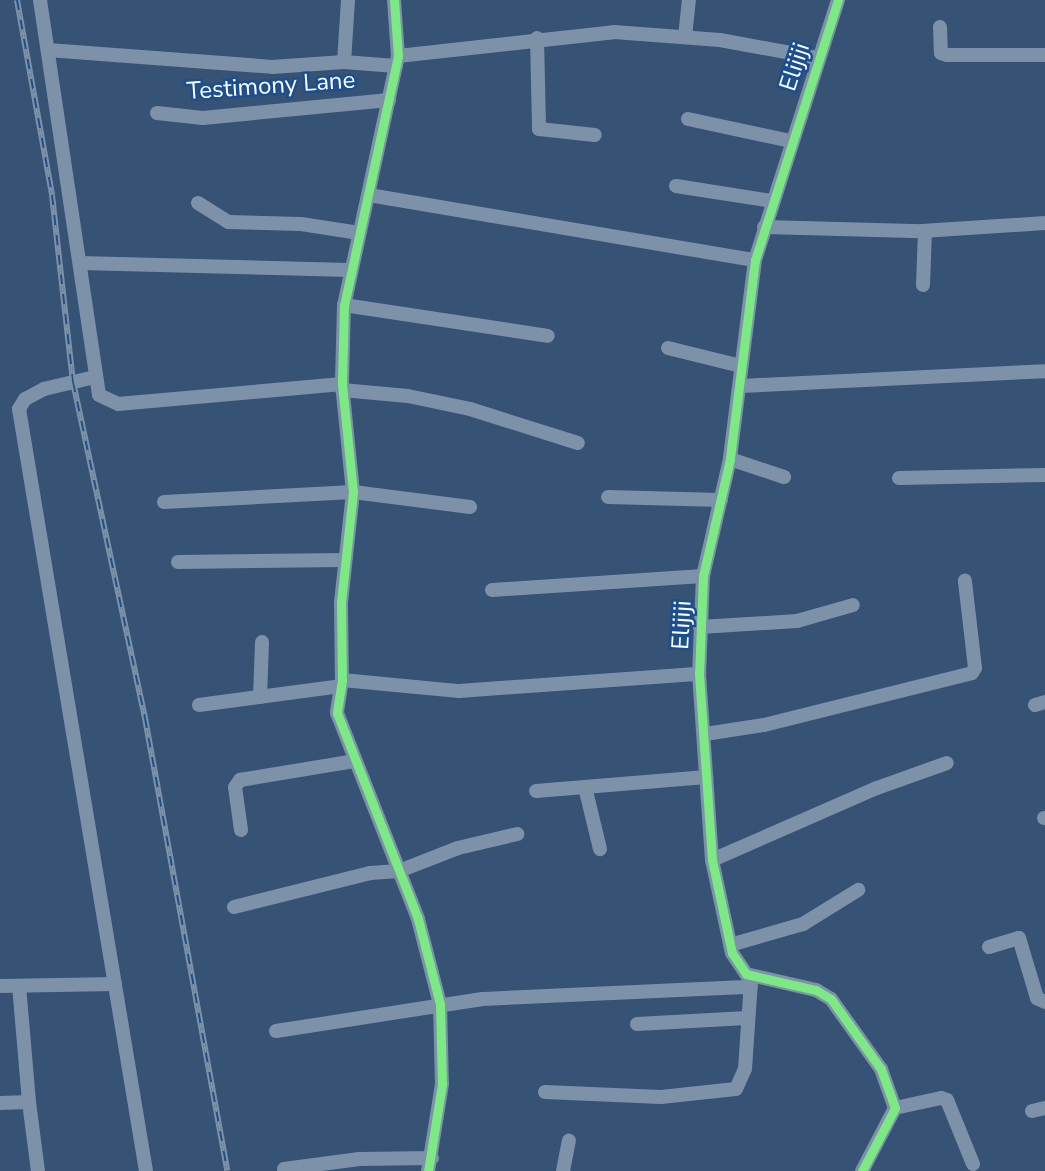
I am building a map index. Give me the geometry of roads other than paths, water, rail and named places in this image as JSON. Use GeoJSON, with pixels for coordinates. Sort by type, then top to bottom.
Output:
{"type":"FeatureCollection","features":[{"type":"Feature","properties":{"kind":"street"},"geometry":{"type":"LineString","coordinates":[[40,0],[99,395],[118,404],[342,387],[408,396],[470,409],[578,443]]}},
{"type":"Feature","properties":{"kind":"street"},"geometry":{"type":"LineString","coordinates":[[344,62],[348,0]]}},
{"type":"Feature","properties":{"kind":"street"},"geometry":{"type":"LineString","coordinates":[[284,1170],[359,1159],[430,1165],[444,1061],[440,1004],[418,919],[338,719],[342,683],[341,602],[353,492],[342,387],[344,305],[349,270],[369,195],[397,61],[394,0]]}},
{"type":"Feature","properties":{"kind":"street"},"geometry":{"type":"LineString","coordinates":[[685,37],[689,0]]}},
{"type":"Feature","properties":{"kind":"street","name":"Elijiji"},"geometry":{"type":"LineString","coordinates":[[751,981],[735,962],[712,860],[699,674],[704,576],[730,459],[755,260],[838,0]]}},
{"type":"Feature","properties":{"kind":"street"},"geometry":{"type":"LineString","coordinates":[[940,27],[941,53],[947,55],[1045,55]]}},
{"type":"Feature","properties":{"kind":"street"},"geometry":{"type":"LineString","coordinates":[[48,50],[272,67],[397,61],[537,37],[614,32],[685,37],[818,58]]}},
{"type":"Feature","properties":{"kind":"street"},"geometry":{"type":"LineString","coordinates":[[537,37],[539,129],[594,135]]}},
{"type":"Feature","properties":{"kind":"street","name":"Testimony Lane"},"geometry":{"type":"LineString","coordinates":[[157,113],[203,118],[389,100]]}},
{"type":"Feature","properties":{"kind":"street"},"geometry":{"type":"LineString","coordinates":[[688,119],[792,141]]}},
{"type":"Feature","properties":{"kind":"street"},"geometry":{"type":"LineString","coordinates":[[676,186],[772,201]]}},
{"type":"Feature","properties":{"kind":"street"},"geometry":{"type":"LineString","coordinates":[[369,195],[755,260]]}},
{"type":"Feature","properties":{"kind":"street"},"geometry":{"type":"LineString","coordinates":[[198,203],[228,222],[301,224],[359,233]]}},
{"type":"Feature","properties":{"kind":"street"},"geometry":{"type":"LineString","coordinates":[[764,227],[925,231],[1045,223]]}},
{"type":"Feature","properties":{"kind":"street"},"geometry":{"type":"LineString","coordinates":[[923,285],[925,231]]}},
{"type":"Feature","properties":{"kind":"street"},"geometry":{"type":"LineString","coordinates":[[80,263],[349,270]]}},
{"type":"Feature","properties":{"kind":"street"},"geometry":{"type":"LineString","coordinates":[[344,305],[548,336]]}},
{"type":"Feature","properties":{"kind":"street"},"geometry":{"type":"LineString","coordinates":[[668,348],[741,366]]}},
{"type":"Feature","properties":{"kind":"street"},"geometry":{"type":"LineString","coordinates":[[741,386],[1045,371]]}},
{"type":"Feature","properties":{"kind":"street"},"geometry":{"type":"LineString","coordinates":[[95,377],[44,389],[25,399],[19,409],[146,1171]]}},
{"type":"Feature","properties":{"kind":"street"},"geometry":{"type":"LineString","coordinates":[[730,459],[784,477]]}},
{"type":"Feature","properties":{"kind":"street"},"geometry":{"type":"LineString","coordinates":[[899,478],[1045,475]]}},
{"type":"Feature","properties":{"kind":"street"},"geometry":{"type":"LineString","coordinates":[[164,502],[353,492],[470,507]]}},
{"type":"Feature","properties":{"kind":"street"},"geometry":{"type":"LineString","coordinates":[[608,497],[721,500]]}},
{"type":"Feature","properties":{"kind":"street"},"geometry":{"type":"LineString","coordinates":[[178,562],[345,559]]}},
{"type":"Feature","properties":{"kind":"street"},"geometry":{"type":"LineString","coordinates":[[492,590],[704,576]]}},
{"type":"Feature","properties":{"kind":"street"},"geometry":{"type":"LineString","coordinates":[[705,734],[764,725],[972,673],[975,668],[965,581]]}},
{"type":"Feature","properties":{"kind":"street"},"geometry":{"type":"LineString","coordinates":[[700,627],[797,621],[853,605]]}},
{"type":"Feature","properties":{"kind":"street"},"geometry":{"type":"LineString","coordinates":[[260,697],[262,642]]}},
{"type":"Feature","properties":{"kind":"street"},"geometry":{"type":"LineString","coordinates":[[199,705],[342,683],[459,691],[699,674]]}},
{"type":"Feature","properties":{"kind":"street"},"geometry":{"type":"LineString","coordinates":[[241,831],[235,787],[240,780],[355,761]]}},
{"type":"Feature","properties":{"kind":"street"},"geometry":{"type":"LineString","coordinates":[[712,860],[901,779],[947,763]]}},
{"type":"Feature","properties":{"kind":"street"},"geometry":{"type":"LineString","coordinates":[[536,791],[706,777]]}},
{"type":"Feature","properties":{"kind":"street"},"geometry":{"type":"LineString","coordinates":[[585,787],[600,849]]}},
{"type":"Feature","properties":{"kind":"street"},"geometry":{"type":"LineString","coordinates":[[234,907],[370,873],[399,871],[458,848],[517,834]]}},
{"type":"Feature","properties":{"kind":"street"},"geometry":{"type":"LineString","coordinates":[[730,945],[803,924],[858,890]]}},
{"type":"Feature","properties":{"kind":"street"},"geometry":{"type":"LineString","coordinates":[[989,947],[1019,937],[1037,998],[1045,1002]]}},
{"type":"Feature","properties":{"kind":"street"},"geometry":{"type":"LineString","coordinates":[[545,1092],[661,1097],[736,1089],[745,1069],[751,981]]}},
{"type":"Feature","properties":{"kind":"street"},"geometry":{"type":"LineString","coordinates":[[276,1031],[440,1004],[751,981],[816,990],[831,999],[881,1069],[895,1108],[862,1171]]}},
{"type":"Feature","properties":{"kind":"street"},"geometry":{"type":"LineString","coordinates":[[0,986],[115,984]]}},
{"type":"Feature","properties":{"kind":"street"},"geometry":{"type":"LineString","coordinates":[[19,986],[38,1171]]}},
{"type":"Feature","properties":{"kind":"street"},"geometry":{"type":"LineString","coordinates":[[637,1024],[747,1018]]}},
{"type":"Feature","properties":{"kind":"street"},"geometry":{"type":"LineString","coordinates":[[895,1108],[941,1098],[947,1100],[973,1164]]}},
{"type":"Feature","properties":{"kind":"street"},"geometry":{"type":"LineString","coordinates":[[0,1103],[29,1102]]}},
{"type":"Feature","properties":{"kind":"street"},"geometry":{"type":"LineString","coordinates":[[563,1171],[569,1141]]}},
{"type":"Feature","properties":{"kind":"railway"},"geometry":{"type":"LineString","coordinates":[[17,0],[52,195],[73,382],[145,718],[227,1171]]}}]}
